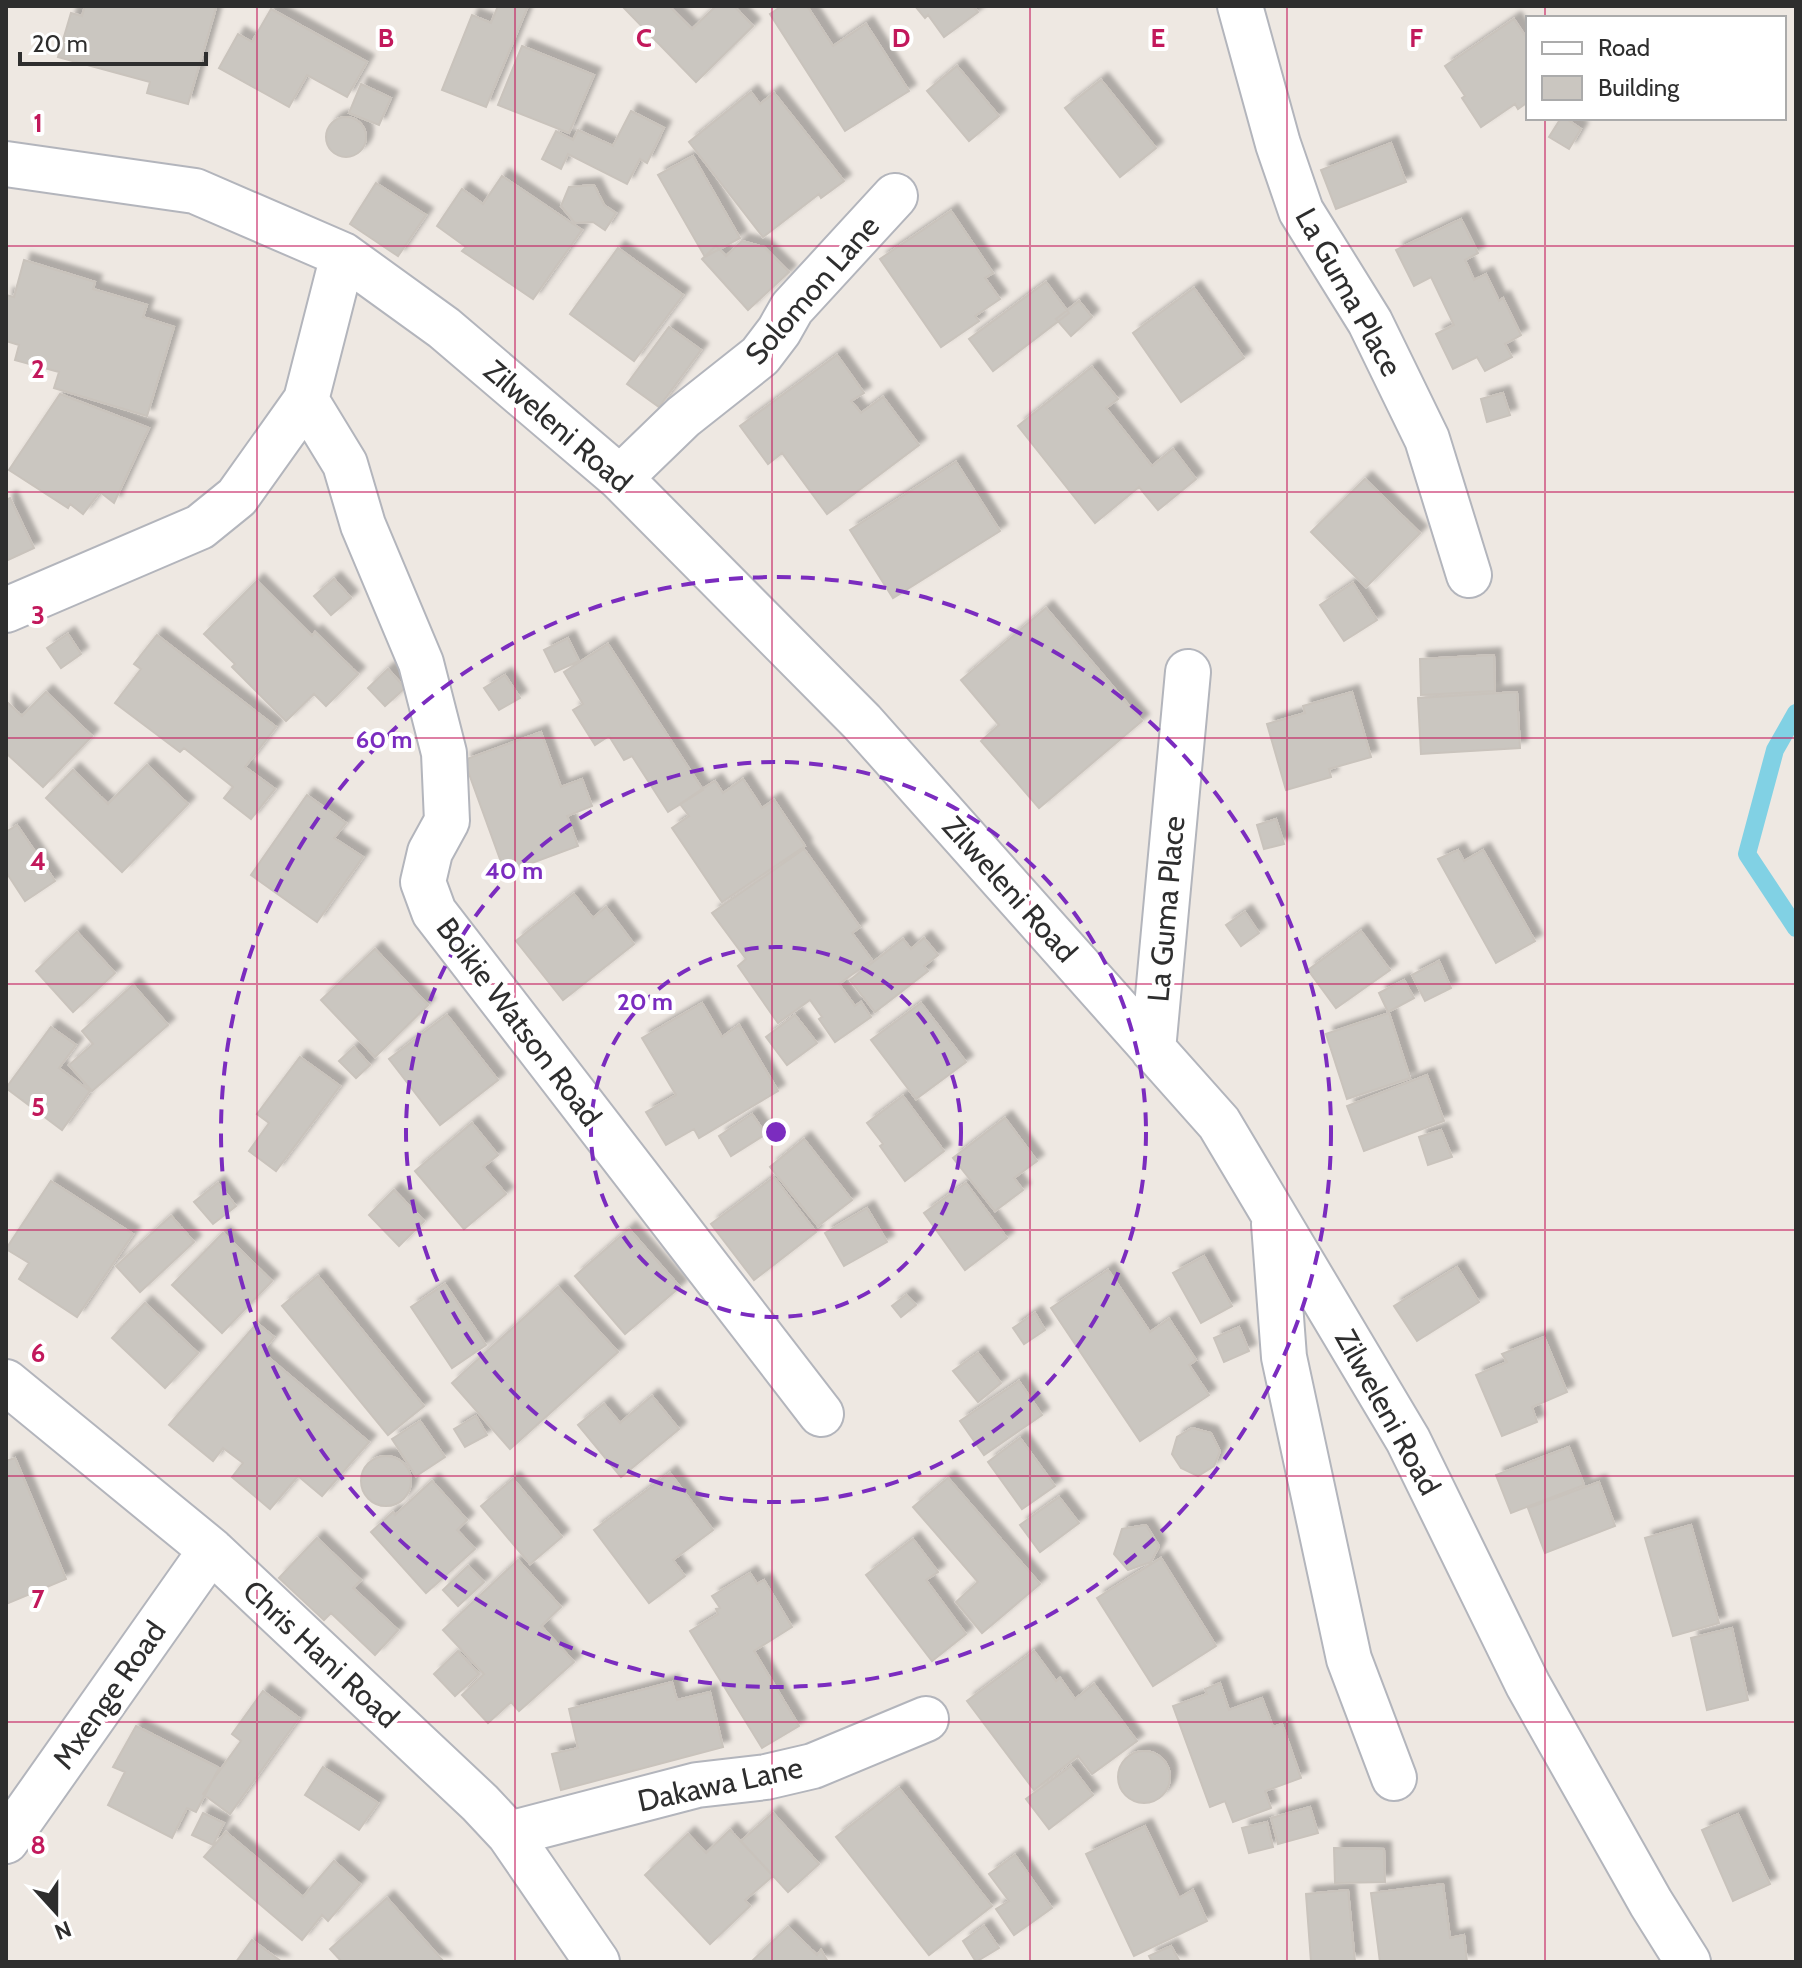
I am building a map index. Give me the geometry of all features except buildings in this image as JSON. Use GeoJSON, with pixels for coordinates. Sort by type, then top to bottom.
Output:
{"type":"FeatureCollection","features":[{"type":"Feature","properties":{"kind":"street","name":"La Guma Place"},"geometry":{"type":"LineString","coordinates":[[1240,6],[1278,144],[1301,211],[1370,322],[1427,439],[1469,575]]}},
{"type":"Feature","properties":{"kind":"street","name":"Zilweleni Road"},"geometry":{"type":"LineString","coordinates":[[6,164],[195,191],[343,255],[444,328],[620,478],[862,722],[1219,1123],[1408,1440],[1528,1685],[1651,1903],[1688,1962]]}},
{"type":"Feature","properties":{"kind":"street","name":"Solomon Lane"},"geometry":{"type":"LineString","coordinates":[[620,478],[683,417],[760,356],[792,308],[895,196]]}},
{"type":"Feature","properties":{"kind":"street"},"geometry":{"type":"LineString","coordinates":[[6,610],[200,527],[237,497],[306,400],[343,255]]}},
{"type":"Feature","properties":{"kind":"street","name":"Boikie Watson Road"},"geometry":{"type":"LineString","coordinates":[[306,400],[345,464],[363,525],[421,663],[444,753],[447,821],[430,852],[423,882],[434,912],[821,1414]]}},
{"type":"Feature","properties":{"kind":"street","name":"La Guma Place"},"geometry":{"type":"LineString","coordinates":[[1153,1050],[1188,672]]}},
{"type":"Feature","properties":{"kind":"street"},"geometry":{"type":"LineString","coordinates":[[1274,1214],[1287,1372],[1349,1659],[1394,1778]]}},
{"type":"Feature","properties":{"kind":"street","name":"Chris Hani Road"},"geometry":{"type":"LineString","coordinates":[[6,1382],[211,1550],[509,1834],[597,1962]]}},
{"type":"Feature","properties":{"kind":"street","name":"Mxenge Road"},"geometry":{"type":"LineString","coordinates":[[6,1841],[211,1550]]}},
{"type":"Feature","properties":{"kind":"street","name":"Dakawa Lane"},"geometry":{"type":"LineString","coordinates":[[509,1834],[697,1785],[766,1777],[813,1766],[926,1719]]}},
{"type":"Feature","properties":{"kind":"waterway"},"geometry":{"type":"LineString","coordinates":[[1796,713],[1775,750],[1747,854],[1796,928]]}}]}
